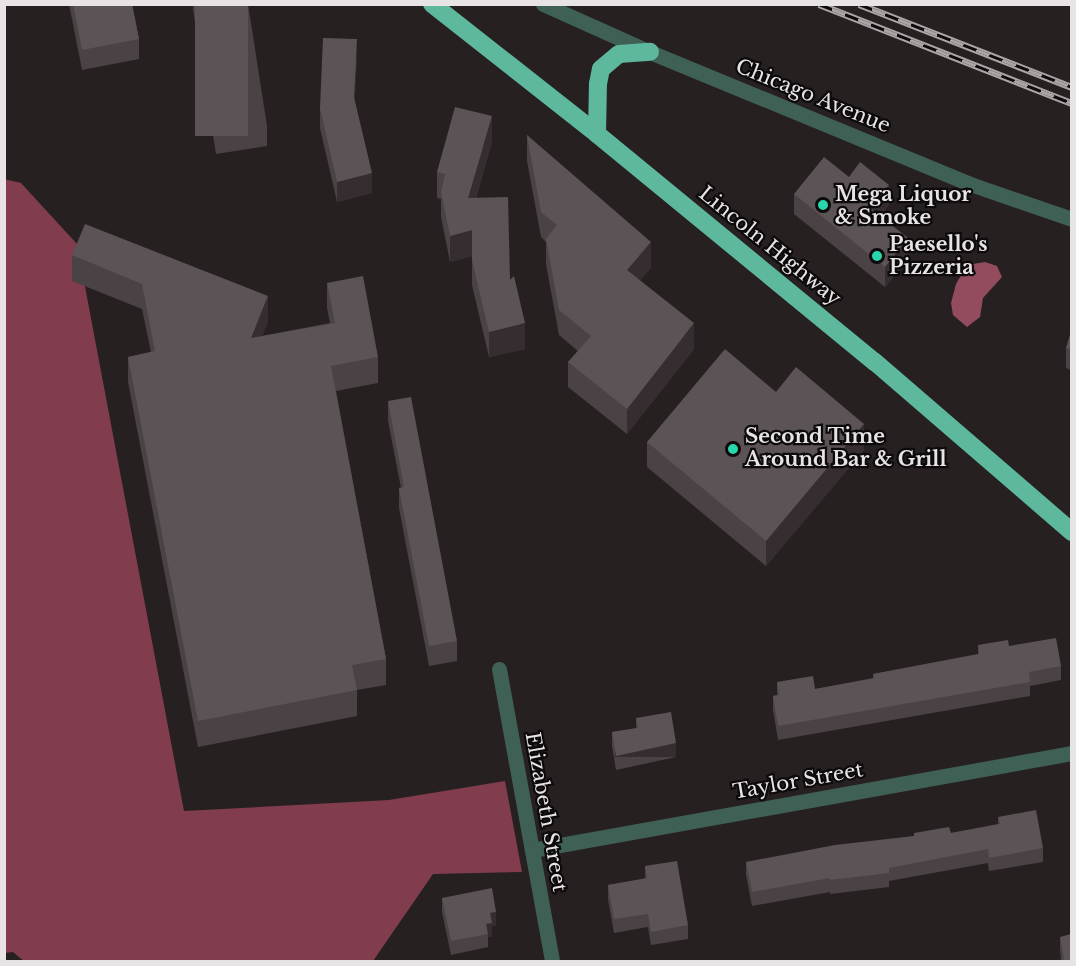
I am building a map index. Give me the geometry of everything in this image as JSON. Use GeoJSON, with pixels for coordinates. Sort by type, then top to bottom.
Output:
{"type":"FeatureCollection","features":[{"type":"Feature","properties":{"kind":"highway","name":"Lincoln Highway"},"geometry":{"type":"LineString","coordinates":[[432,4],[597,134],[875,362],[1071,532]]}},
{"type":"Feature","properties":{"kind":"highway"},"geometry":{"type":"LineString","coordinates":[[597,134],[598,84],[601,69],[619,54],[650,52]]}},
{"type":"Feature","properties":{"kind":"street","name":"Chicago Avenue"},"geometry":{"type":"LineString","coordinates":[[543,4],[650,52],[973,185],[1071,219]]}},
{"type":"Feature","properties":{"kind":"street","name":"Elizabeth Street"},"geometry":{"type":"LineString","coordinates":[[499,669],[552,962]]}},
{"type":"Feature","properties":{"kind":"street","name":"Taylor Street"},"geometry":{"type":"LineString","coordinates":[[532,850],[1071,753]]}},
{"type":"Feature","properties":{"kind":"shaded area"},"geometry":{"type":"Polygon","coordinates":[[[4,179],[21,183],[77,244],[184,811],[389,800],[505,781],[522,872],[433,874],[373,961],[25,962],[13,952],[5,953],[4,179]]]}},
{"type":"Feature","properties":{"kind":"shaded area"},"geometry":{"type":"Polygon","coordinates":[[[985,262],[997,266],[1002,277],[983,298],[980,317],[967,327],[953,315],[951,303],[956,284],[967,265],[985,262]]]}},
{"type":"Feature","properties":{"kind":"building"},"geometry":{"type":"Polygon","coordinates":[[[73,4],[132,4],[139,39],[82,50],[73,4]]]}},
{"type":"Feature","properties":{"kind":"building"},"geometry":{"type":"Polygon","coordinates":[[[195,4],[248,4],[248,136],[195,136],[195,4]]]}},
{"type":"Feature","properties":{"kind":"building"},"geometry":{"type":"Polygon","coordinates":[[[323,38],[357,39],[354,97],[372,173],[337,182],[320,108],[323,38]]]}},
{"type":"Feature","properties":{"kind":"building"},"geometry":{"type":"Polygon","coordinates":[[[455,107],[492,116],[468,198],[508,197],[510,280],[514,276],[525,323],[489,332],[472,260],[472,230],[450,236],[441,192],[445,174],[437,172],[455,107]]]}},
{"type":"Feature","properties":{"kind":"building"},"geometry":{"type":"Polygon","coordinates":[[[527,135],[651,242],[627,270],[694,323],[627,409],[568,362],[591,336],[559,310],[546,239],[557,225],[541,212],[527,135]]]}},
{"type":"Feature","properties":{"kind":"building"},"geometry":{"type":"Polygon","coordinates":[[[824,157],[849,177],[860,162],[889,185],[870,208],[908,238],[885,267],[794,194],[824,157]]]}},
{"type":"Feature","properties":{"kind":"building"},"geometry":{"type":"Polygon","coordinates":[[[85,224],[268,296],[251,338],[335,323],[327,283],[363,276],[378,357],[331,366],[386,659],[352,665],[357,690],[198,721],[128,357],[155,351],[142,284],[72,255],[85,224]]]}},
{"type":"Feature","properties":{"kind":"building"},"geometry":{"type":"Polygon","coordinates":[[[1071,332],[1071,350],[1066,348],[1071,332]]]}},
{"type":"Feature","properties":{"kind":"building"},"geometry":{"type":"Polygon","coordinates":[[[725,349],[776,392],[796,367],[864,424],[766,541],[647,442],[725,349]]]}},
{"type":"Feature","properties":{"kind":"building"},"geometry":{"type":"Polygon","coordinates":[[[411,397],[457,641],[429,646],[399,488],[404,487],[388,401],[411,397]]]}},
{"type":"Feature","properties":{"kind":"building"},"geometry":{"type":"Polygon","coordinates":[[[1056,638],[1061,666],[1029,672],[1030,682],[778,726],[773,696],[779,695],[777,682],[813,676],[815,689],[874,678],[873,674],[979,654],[978,645],[1008,640],[1009,646],[1056,638]]]}},
{"type":"Feature","properties":{"kind":"building"},"geometry":{"type":"Polygon","coordinates":[[[671,712],[676,743],[616,756],[612,732],[638,728],[636,718],[671,712]]]}},
{"type":"Feature","properties":{"kind":"building"},"geometry":{"type":"Polygon","coordinates":[[[1036,810],[1043,848],[989,858],[988,849],[889,868],[889,873],[830,880],[830,878],[752,892],[746,862],[835,845],[914,836],[914,833],[949,827],[951,833],[1000,824],[998,817],[1036,810]]]}},
{"type":"Feature","properties":{"kind":"building"},"geometry":{"type":"Polygon","coordinates":[[[677,861],[688,925],[651,932],[648,914],[614,919],[608,885],[647,878],[645,866],[677,861]]]}},
{"type":"Feature","properties":{"kind":"building"},"geometry":{"type":"Polygon","coordinates":[[[492,888],[496,912],[490,913],[492,923],[486,924],[488,934],[451,941],[442,898],[492,888]]]}},
{"type":"Feature","properties":{"kind":"building"},"geometry":{"type":"Polygon","coordinates":[[[1071,934],[1071,962],[1049,962],[1064,959],[1060,937],[1071,934]]]}},
{"type":"Feature","properties":{"kind":"railway"},"geometry":{"type":"LineString","coordinates":[[819,4],[1072,103]]}},
{"type":"Feature","properties":{"kind":"railway"},"geometry":{"type":"LineString","coordinates":[[859,4],[1072,87]]}},
{"type":"Feature","properties":{"kind":"place","name":"Mega Liquor & Smoke"},"geometry":{"type":"Point","coordinates":[823,205]}},
{"type":"Feature","properties":{"kind":"place","name":"Paesello's Pizzeria"},"geometry":{"type":"Point","coordinates":[877,256]}},
{"type":"Feature","properties":{"kind":"place","name":"Second Time Around Bar & Grill"},"geometry":{"type":"Point","coordinates":[733,449]}}]}
